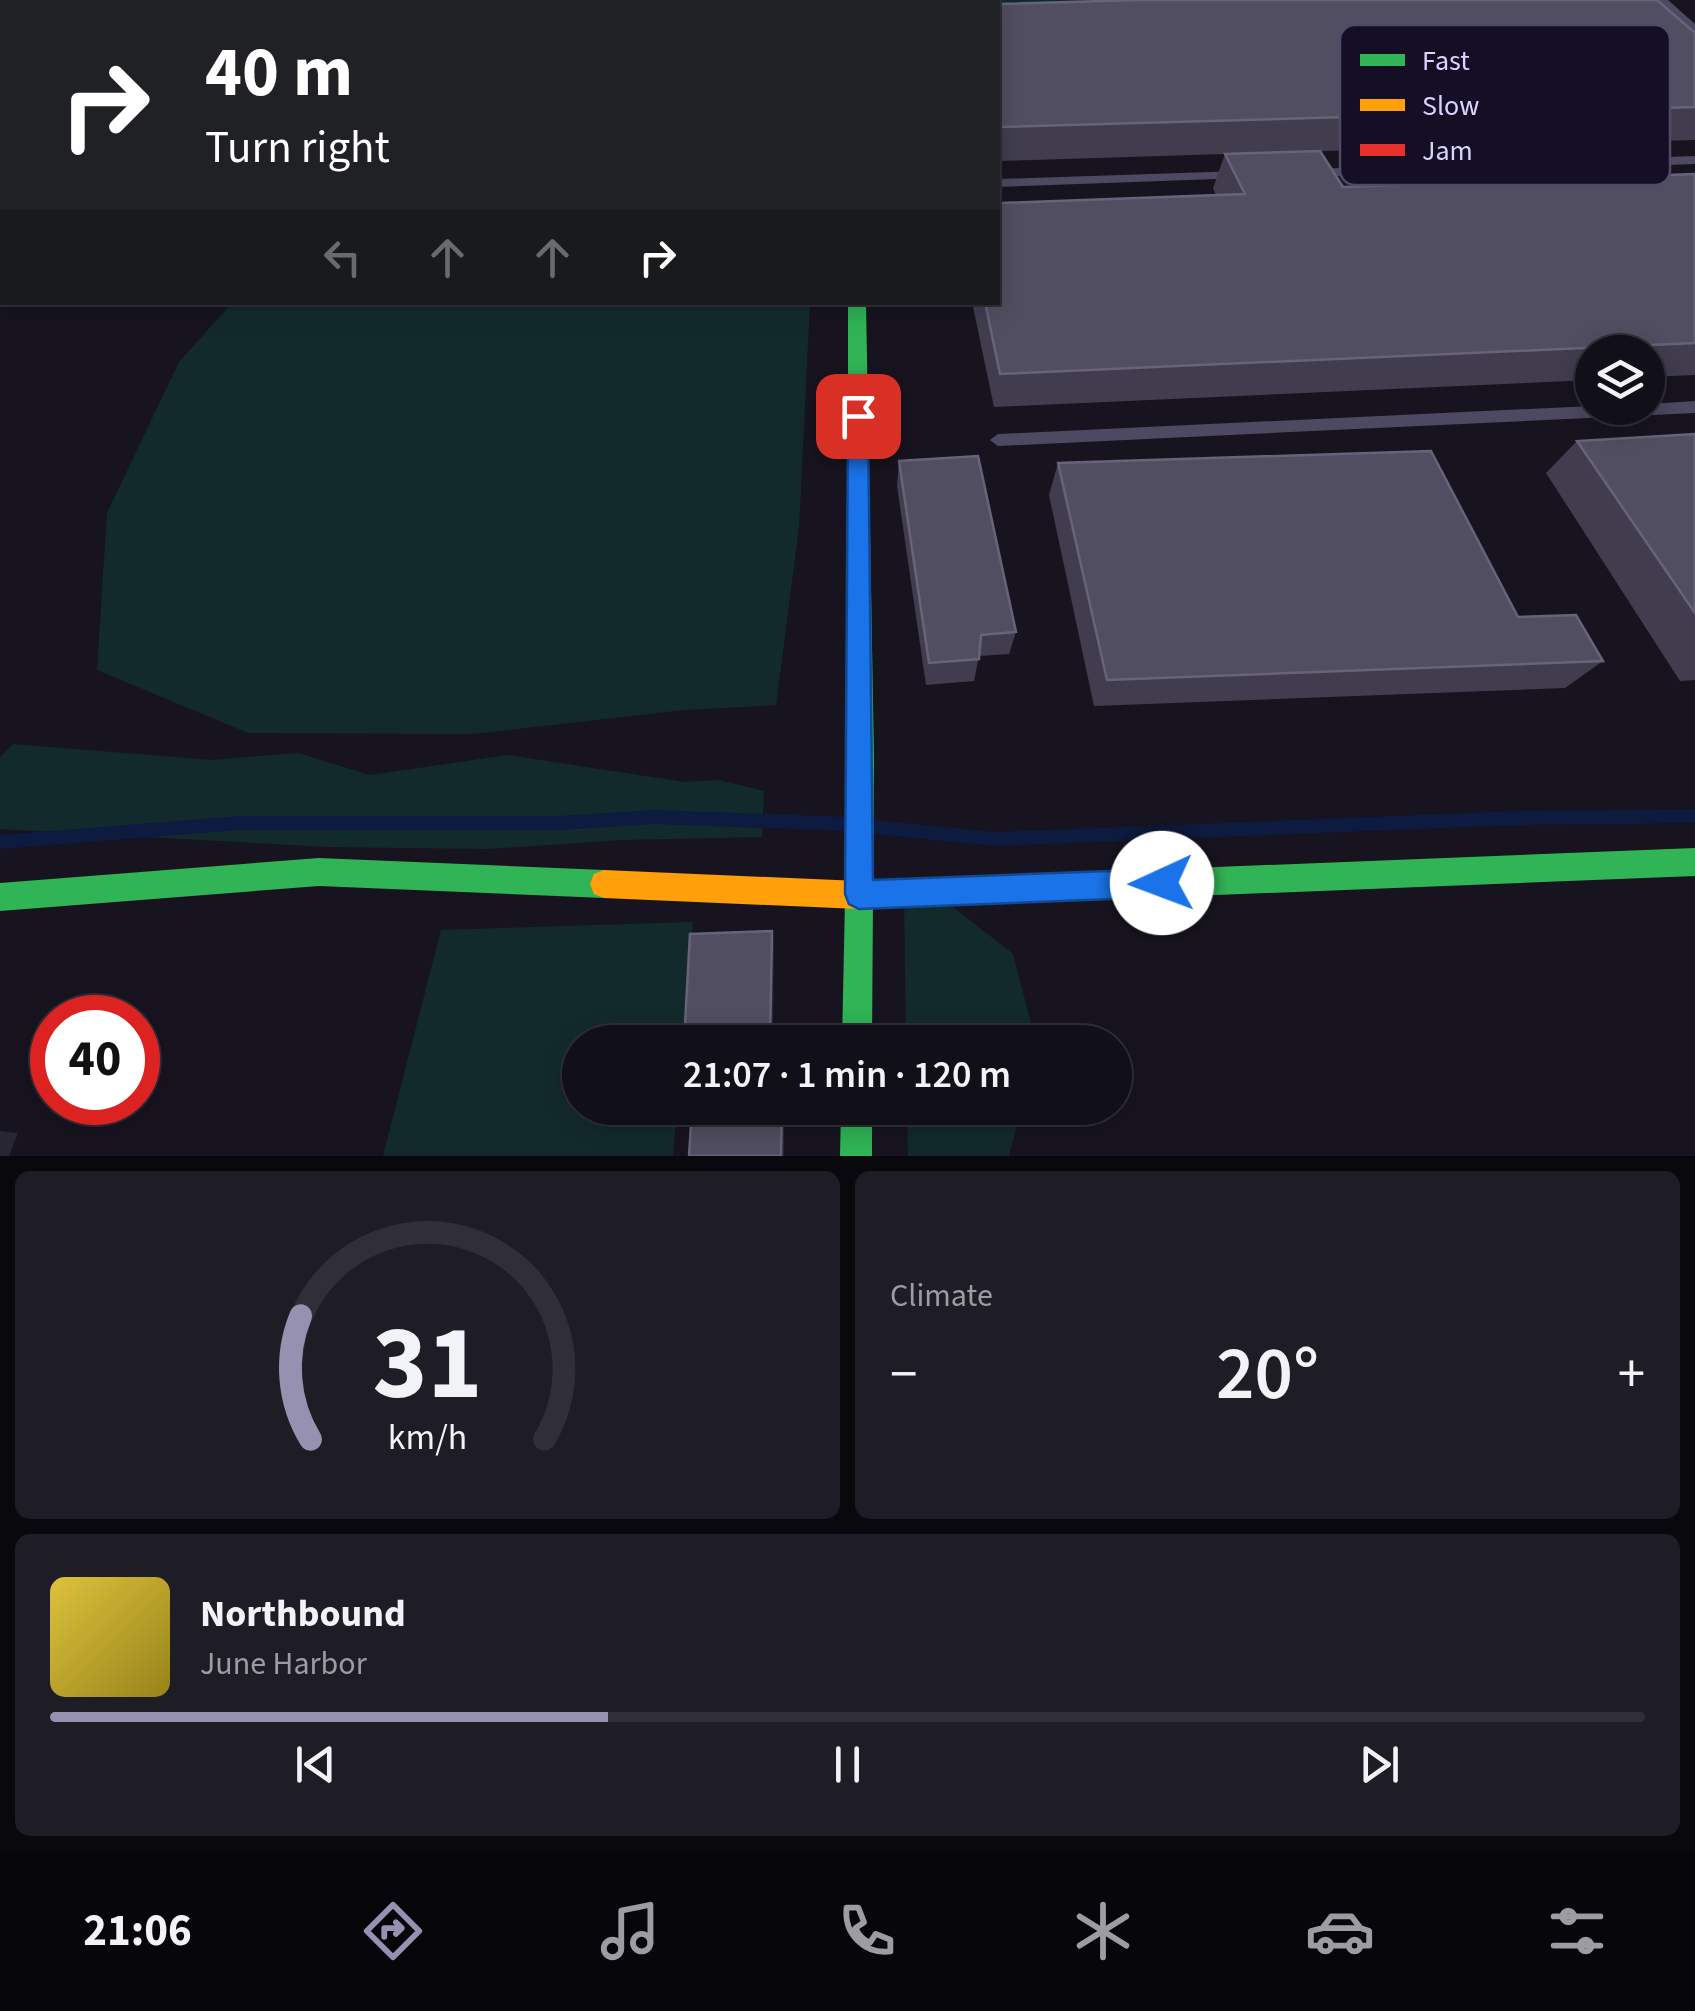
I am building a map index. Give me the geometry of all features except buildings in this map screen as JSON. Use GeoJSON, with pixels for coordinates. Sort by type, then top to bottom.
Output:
{"type":"FeatureCollection","features":[{"type":"Feature","properties":{"kind":"street"},"geometry":{"type":"LineString","coordinates":[[857,305],[862,759],[858,1025]]}},
{"type":"Feature","properties":{"kind":"street"},"geometry":{"type":"LineString","coordinates":[[0,897],[320,872],[859,894],[1695,862]]}},
{"type":"Feature","properties":{"kind":"street"},"geometry":{"type":"LineString","coordinates":[[856,1125],[856,1156]]}},
{"type":"Feature","properties":{"kind":"lane"},"geometry":{"type":"LineString","coordinates":[[1662,0],[1695,30]]}},
{"type":"Feature","properties":{"kind":"lane"},"geometry":{"type":"LineString","coordinates":[[1670,161],[1695,160]]}},
{"type":"Feature","properties":{"kind":"lane"},"geometry":{"type":"LineString","coordinates":[[1296,173],[1340,172]]}},
{"type":"Feature","properties":{"kind":"lane"},"geometry":{"type":"LineString","coordinates":[[1000,183],[1256,174]]}},
{"type":"Feature","properties":{"kind":"lane"},"geometry":{"type":"LineString","coordinates":[[998,440],[1695,407]]}},
{"type":"Feature","properties":{"kind":"green space"},"geometry":{"type":"Polygon","coordinates":[[[1000,0],[1229,0],[1000,8],[1000,0]]]}},
{"type":"Feature","properties":{"kind":"green space"},"geometry":{"type":"Polygon","coordinates":[[[230,305],[810,305],[799,527],[776,705],[684,710],[472,734],[248,733],[97,670],[107,513],[179,362],[230,305]]]}},
{"type":"Feature","properties":{"kind":"green space"},"geometry":{"type":"Polygon","coordinates":[[[13,744],[211,760],[298,753],[370,775],[508,755],[684,782],[719,780],[764,791],[762,837],[620,840],[489,849],[329,847],[0,829],[0,757],[13,744]]]}},
{"type":"Feature","properties":{"kind":"green space"},"geometry":{"type":"Polygon","coordinates":[[[934,892],[1013,954],[1032,1025],[906,1025],[904,893],[934,892]]]}},
{"type":"Feature","properties":{"kind":"green space"},"geometry":{"type":"Polygon","coordinates":[[[693,922],[684,1025],[562,1025],[562,1125],[676,1125],[673,1156],[383,1156],[441,930],[693,922]]]}},
{"type":"Feature","properties":{"kind":"green space"},"geometry":{"type":"Polygon","coordinates":[[[907,1125],[1017,1125],[1009,1156],[908,1156],[907,1125]]]}},
{"type":"Feature","properties":{"kind":"waterway"},"geometry":{"type":"LineString","coordinates":[[874,827],[995,839],[1519,818],[1695,816]]}},
{"type":"Feature","properties":{"kind":"waterway"},"geometry":{"type":"LineString","coordinates":[[0,842],[240,823],[559,823],[655,817],[849,824]]}},
{"type":"Feature","properties":{"kind":"traffic: fast"},"geometry":{"type":"LineString","coordinates":[[857,305],[861,759],[857,1025]]}},
{"type":"Feature","properties":{"kind":"traffic: fast"},"geometry":{"type":"LineString","coordinates":[[1018,889],[1695,862]]}},
{"type":"Feature","properties":{"kind":"traffic: fast"},"geometry":{"type":"LineString","coordinates":[[0,897],[319,872],[604,884]]}},
{"type":"Feature","properties":{"kind":"traffic: fast"},"geometry":{"type":"LineString","coordinates":[[856,1156],[857,1125]]}},
{"type":"Feature","properties":{"kind":"traffic: slow"},"geometry":{"type":"LineString","coordinates":[[604,884],[859,895],[1018,889]]}},
{"type":"Feature","properties":{"kind":"route"},"geometry":{"type":"LineString","coordinates":[[858,416],[862,759],[859,894],[1162,883]]}}]}
